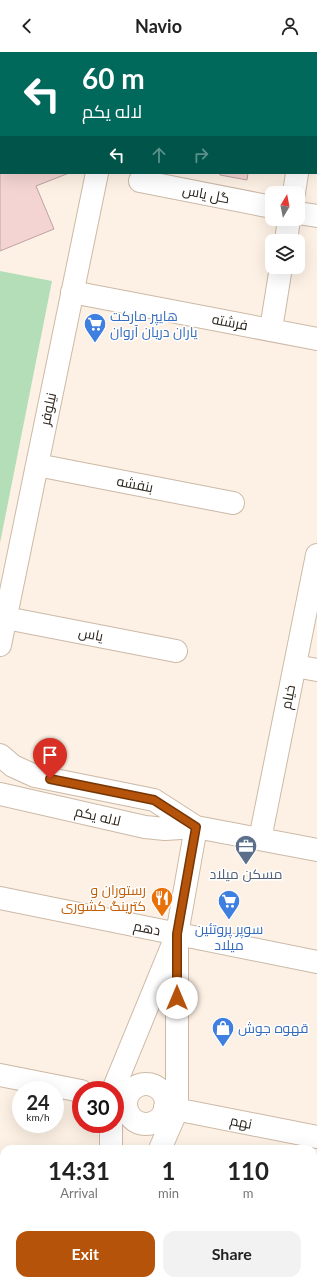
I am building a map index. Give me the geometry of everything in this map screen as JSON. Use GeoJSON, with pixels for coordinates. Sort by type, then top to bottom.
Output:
{"type":"FeatureCollection","features":[{"type":"Feature","properties":{"kind":"street","name":"نیلوفر"},"geometry":{"type":"LineString","coordinates":[[0,645],[97,174]]}},
{"type":"Feature","properties":{"kind":"street"},"geometry":{"type":"LineString","coordinates":[[295,186],[297,174]]}},
{"type":"Feature","properties":{"kind":"street","name":"گل یاس"},"geometry":{"type":"LineString","coordinates":[[140,181],[265,206]]}},
{"type":"Feature","properties":{"kind":"street"},"geometry":{"type":"LineString","coordinates":[[305,214],[317,216]]}},
{"type":"Feature","properties":{"kind":"street"},"geometry":{"type":"LineString","coordinates":[[271,329],[280,274]]}},
{"type":"Feature","properties":{"kind":"street","name":"فرشته"},"geometry":{"type":"LineString","coordinates":[[72,292],[317,339]]}},
{"type":"Feature","properties":{"kind":"street","name":"بنفشه"},"geometry":{"type":"LineString","coordinates":[[37,465],[233,503]]}},
{"type":"Feature","properties":{"kind":"street","name":"خیام"},"geometry":{"type":"LineString","coordinates":[[260,839],[317,555]]}},
{"type":"Feature","properties":{"kind":"street","name":"یاس"},"geometry":{"type":"LineString","coordinates":[[6,618],[176,651]]}},
{"type":"Feature","properties":{"kind":"street"},"geometry":{"type":"LineString","coordinates":[[295,666],[317,670]]}},
{"type":"Feature","properties":{"kind":"street","name":"لاله یکم"},"geometry":{"type":"LineString","coordinates":[[0,755],[13,766],[35,776],[154,800],[196,827]]}},
{"type":"Feature","properties":{"kind":"street","name":"لاله یکم"},"geometry":{"type":"LineString","coordinates":[[0,794],[156,829],[196,827],[317,850]]}},
{"type":"Feature","properties":{"kind":"street"},"geometry":{"type":"LineString","coordinates":[[161,1145],[171,1108],[177,934],[196,827]]}},
{"type":"Feature","properties":{"kind":"street","name":"دهم"},"geometry":{"type":"LineString","coordinates":[[0,898],[317,962]]}},
{"type":"Feature","properties":{"kind":"street"},"geometry":{"type":"LineString","coordinates":[[123,1081],[177,934]]}},
{"type":"Feature","properties":{"kind":"street"},"geometry":{"type":"LineString","coordinates":[[0,1075],[72,1089]]}},
{"type":"Feature","properties":{"kind":"street"},"geometry":{"type":"LineString","coordinates":[[124,1106],[136,1121],[142,1123],[148,1123],[160,1118],[171,1108]]}},
{"type":"Feature","properties":{"kind":"street","name":"نهم"},"geometry":{"type":"LineString","coordinates":[[171,1108],[317,1137]]}},
{"type":"Feature","properties":{"kind":"street"},"geometry":{"type":"LineString","coordinates":[[111,1133],[111,1145]]}},
{"type":"Feature","properties":{"kind":"green space"},"geometry":{"type":"Polygon","coordinates":[[[0,271],[52,281],[0,543],[0,271]]]}},
{"type":"Feature","properties":{"kind":"building"},"geometry":{"type":"Polygon","coordinates":[[[0,174],[66,174],[36,186],[54,229],[0,251],[0,174]]]}},
{"type":"Feature","properties":{"kind":"building"},"geometry":{"type":"Polygon","coordinates":[[[220,174],[248,174],[247,180],[220,174]]]}},
{"type":"Feature","properties":{"kind":"place","name":"هایپر مارکت یاران دریان آروان"},"geometry":{"type":"Point","coordinates":[95,344]}},
{"type":"Feature","properties":{"kind":"place","name":"مسکن میلاد"},"geometry":{"type":"Point","coordinates":[246,866]}},
{"type":"Feature","properties":{"kind":"place","name":"رستوران و کترینگ کشوری"},"geometry":{"type":"Point","coordinates":[162,918]}},
{"type":"Feature","properties":{"kind":"place","name":"سوپر پروتئین میلاد"},"geometry":{"type":"Point","coordinates":[229,920]}},
{"type":"Feature","properties":{"kind":"place","name":"قهوه جوش"},"geometry":{"type":"Point","coordinates":[223,1048]}},
{"type":"Feature","properties":{"kind":"route"},"geometry":{"type":"LineString","coordinates":[[50,779],[154,800],[196,827],[177,934],[177,998]]}}]}
